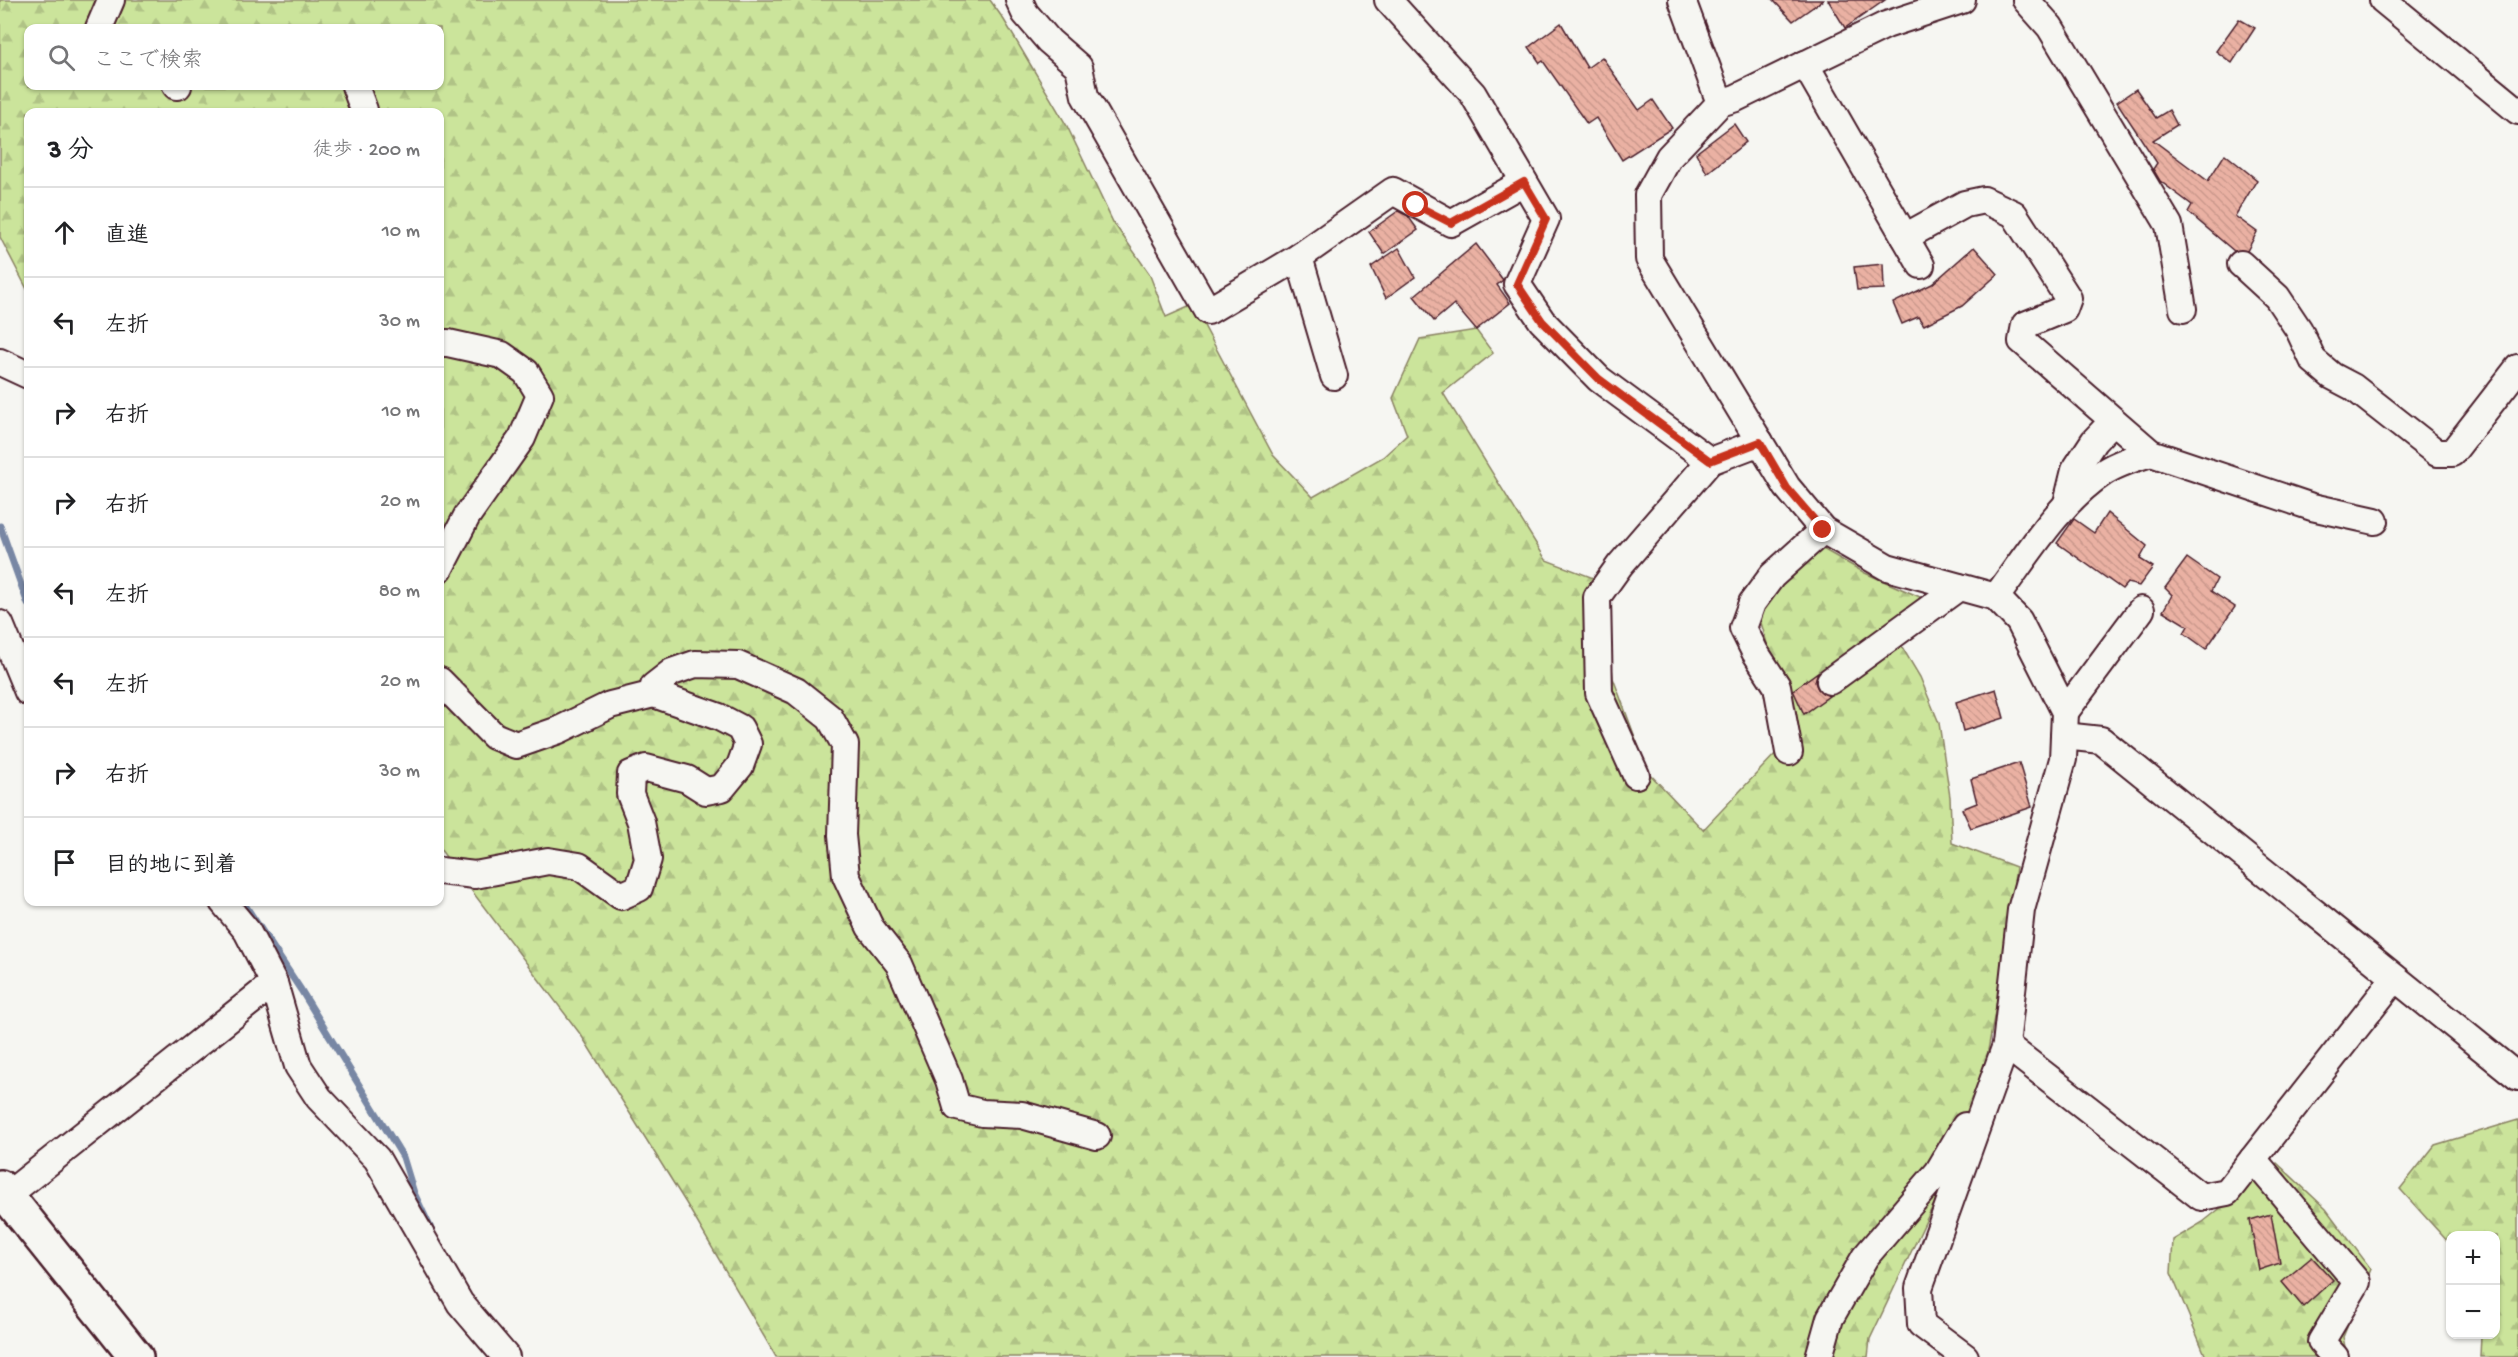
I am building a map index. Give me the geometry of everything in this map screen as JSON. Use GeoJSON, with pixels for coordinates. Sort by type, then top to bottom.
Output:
{"type":"FeatureCollection","features":[{"type":"Feature","properties":{"kind":"street"},"geometry":{"type":"LineString","coordinates":[[101,24],[111,0]]}},
{"type":"Feature","properties":{"kind":"street"},"geometry":{"type":"LineString","coordinates":[[1019,0],[1025,13],[1049,41],[1079,68],[1085,96],[1208,311],[1299,257],[1393,191],[1451,223],[1524,182]]}},
{"type":"Feature","properties":{"kind":"street"},"geometry":{"type":"LineString","coordinates":[[1388,0],[1473,94],[1546,219],[1517,284],[1542,321],[1599,379],[1710,461]]}},
{"type":"Feature","properties":{"kind":"street"},"geometry":{"type":"LineString","coordinates":[[1682,0],[1720,103]]}},
{"type":"Feature","properties":{"kind":"street"},"geometry":{"type":"LineString","coordinates":[[1962,0],[1886,25],[1720,103],[1669,157],[1648,195],[1649,260],[1787,488],[1823,530],[1887,567],[1996,597],[2019,621],[2065,724],[2063,759],[2021,910],[2006,1045],[1919,1288],[1921,1324],[1965,1357]]}},
{"type":"Feature","properties":{"kind":"street"},"geometry":{"type":"LineString","coordinates":[[2026,0],[2050,27],[2169,225],[2182,309]]}},
{"type":"Feature","properties":{"kind":"street"},"geometry":{"type":"LineString","coordinates":[[2383,0],[2518,111]]}},
{"type":"Feature","properties":{"kind":"street"},"geometry":{"type":"LineString","coordinates":[[1805,64],[1921,265]]}},
{"type":"Feature","properties":{"kind":"street"},"geometry":{"type":"LineString","coordinates":[[356,90],[363,108]]}},
{"type":"Feature","properties":{"kind":"street"},"geometry":{"type":"LineString","coordinates":[[1905,237],[1965,204],[1984,200],[2013,214],[2068,298],[2064,309],[2025,325],[2022,341],[2113,422],[2151,453],[2312,507],[2374,521]]}},
{"type":"Feature","properties":{"kind":"street"},"geometry":{"type":"LineString","coordinates":[[1299,257],[1334,376]]}},
{"type":"Feature","properties":{"kind":"street"},"geometry":{"type":"LineString","coordinates":[[2241,264],[2277,297],[2299,330],[2313,360],[2332,376],[2353,387],[2437,453],[2452,453],[2518,368]]}},
{"type":"Feature","properties":{"kind":"street"},"geometry":{"type":"LineString","coordinates":[[444,343],[502,355],[526,372],[540,395],[522,438],[467,516],[444,560]]}},
{"type":"Feature","properties":{"kind":"street"},"geometry":{"type":"LineString","coordinates":[[0,362],[24,373]]}},
{"type":"Feature","properties":{"kind":"street"},"geometry":{"type":"LineString","coordinates":[[2067,503],[2075,470],[2094,441],[2113,422]]}},
{"type":"Feature","properties":{"kind":"street"},"geometry":{"type":"LineString","coordinates":[[1636,775],[1599,693],[1597,597],[1620,565],[1710,461],[1760,442]]}},
{"type":"Feature","properties":{"kind":"street"},"geometry":{"type":"LineString","coordinates":[[1996,597],[2067,503],[2104,472],[2131,459],[2151,453]]}},
{"type":"Feature","properties":{"kind":"street"},"geometry":{"type":"LineString","coordinates":[[1789,752],[1777,686],[1743,628],[1752,603],[1772,576],[1823,530]]}},
{"type":"Feature","properties":{"kind":"street"},"geometry":{"type":"LineString","coordinates":[[1830,681],[1959,587]]}},
{"type":"Feature","properties":{"kind":"street"},"geometry":{"type":"LineString","coordinates":[[2065,724],[2141,610]]}},
{"type":"Feature","properties":{"kind":"street"},"geometry":{"type":"LineString","coordinates":[[0,624],[24,682]]}},
{"type":"Feature","properties":{"kind":"street"},"geometry":{"type":"LineString","coordinates":[[654,694],[654,686],[672,672],[695,664],[738,665],[796,691],[830,718],[845,745],[842,835],[846,876],[870,927],[899,964],[949,1080],[957,1107],[982,1113],[1022,1115],[1097,1136]]}},
{"type":"Feature","properties":{"kind":"street"},"geometry":{"type":"LineString","coordinates":[[444,685],[494,736],[516,746],[559,730],[610,705],[654,694],[719,717],[740,728],[748,744],[740,766],[722,788],[706,791],[687,779],[646,768],[631,774],[630,795],[641,822],[648,860],[639,888],[621,896],[579,867],[548,861],[475,875],[444,872]]}},
{"type":"Feature","properties":{"kind":"street"},"geometry":{"type":"LineString","coordinates":[[2065,724],[2101,740],[2518,1077]]}},
{"type":"Feature","properties":{"kind":"street"},"geometry":{"type":"LineString","coordinates":[[226,906],[247,931]]}},
{"type":"Feature","properties":{"kind":"street"},"geometry":{"type":"LineString","coordinates":[[237,906],[274,983],[298,1065],[319,1098],[377,1159],[460,1303],[506,1357]]}},
{"type":"Feature","properties":{"kind":"street"},"geometry":{"type":"LineString","coordinates":[[2006,1045],[2201,1197],[2227,1192],[2395,978]]}},
{"type":"Feature","properties":{"kind":"street"},"geometry":{"type":"LineString","coordinates":[[136,1357],[2,1195],[274,983]]}},
{"type":"Feature","properties":{"kind":"street"},"geometry":{"type":"LineString","coordinates":[[1819,1357],[1830,1318],[1865,1257],[1938,1172],[1995,1077]]}},
{"type":"Feature","properties":{"kind":"street"},"geometry":{"type":"LineString","coordinates":[[2253,1159],[2357,1282],[2321,1342],[2335,1357]]}},
{"type":"Feature","properties":{"kind":"green space"},"geometry":{"type":"Polygon","coordinates":[[[0,0],[990,0],[1067,126],[1113,222],[1149,273],[1166,317],[1193,305],[1273,455],[1313,497],[1383,457],[1407,435],[1393,398],[1420,339],[1476,330],[1493,353],[1443,393],[1546,560],[1604,582],[1613,678],[1648,772],[1703,830],[1778,751],[1791,697],[1768,647],[1760,619],[1780,578],[1823,549],[1865,573],[1920,597],[1899,642],[1920,677],[1939,723],[1950,797],[1952,843],[2016,867],[2000,985],[1984,1072],[1939,1193],[1870,1339],[1868,1357],[776,1357],[686,1203],[581,1035],[444,854],[444,108],[24,108],[24,283],[0,237],[0,0]]]}},
{"type":"Feature","properties":{"kind":"green space"},"geometry":{"type":"Polygon","coordinates":[[[2518,1120],[2518,1357],[2480,1357],[2481,1339],[2500,1339],[2500,1231],[2446,1231],[2446,1240],[2400,1189],[2435,1145],[2518,1120]]]}},
{"type":"Feature","properties":{"kind":"green space"},"geometry":{"type":"Polygon","coordinates":[[[2277,1163],[2326,1209],[2371,1269],[2343,1337],[2347,1357],[2206,1357],[2171,1273],[2173,1240],[2203,1222],[2277,1163]]]}},
{"type":"Feature","properties":{"kind":"building"},"geometry":{"type":"Polygon","coordinates":[[[1773,0],[1823,0],[1793,21],[1773,0]]]}},
{"type":"Feature","properties":{"kind":"building"},"geometry":{"type":"Polygon","coordinates":[[[1828,0],[1885,0],[1845,28],[1828,0]]]}},
{"type":"Feature","properties":{"kind":"building"},"geometry":{"type":"Polygon","coordinates":[[[2239,19],[2255,28],[2232,63],[2216,51],[2239,19]]]}},
{"type":"Feature","properties":{"kind":"building"},"geometry":{"type":"Polygon","coordinates":[[[1561,23],[1587,68],[1602,57],[1639,110],[1653,100],[1672,128],[1622,160],[1596,118],[1587,124],[1543,61],[1540,63],[1529,47],[1561,23]]]}},
{"type":"Feature","properties":{"kind":"building"},"geometry":{"type":"Polygon","coordinates":[[[2136,89],[2156,118],[2169,110],[2177,125],[2153,140],[2208,181],[2225,154],[2257,180],[2235,216],[2257,232],[2247,251],[2234,251],[2188,212],[2192,205],[2160,181],[2153,169],[2157,163],[2117,102],[2136,89]]]}},
{"type":"Feature","properties":{"kind":"building"},"geometry":{"type":"Polygon","coordinates":[[[1734,124],[1746,142],[1707,173],[1696,153],[1734,124]]]}},
{"type":"Feature","properties":{"kind":"building"},"geometry":{"type":"Polygon","coordinates":[[[1398,211],[1408,216],[1418,230],[1384,254],[1369,232],[1398,211]]]}},
{"type":"Feature","properties":{"kind":"building"},"geometry":{"type":"Polygon","coordinates":[[[1476,244],[1503,280],[1497,285],[1510,303],[1476,330],[1454,304],[1434,321],[1414,296],[1476,244]]]}},
{"type":"Feature","properties":{"kind":"building"},"geometry":{"type":"Polygon","coordinates":[[[1974,247],[1998,274],[1962,306],[1924,325],[1918,317],[1902,324],[1893,303],[1932,284],[1974,247]]]}},
{"type":"Feature","properties":{"kind":"building"},"geometry":{"type":"Polygon","coordinates":[[[1399,248],[1415,277],[1386,298],[1371,267],[1399,248]]]}},
{"type":"Feature","properties":{"kind":"building"},"geometry":{"type":"Polygon","coordinates":[[[1883,264],[1884,289],[1857,290],[1854,267],[1883,264]]]}},
{"type":"Feature","properties":{"kind":"building"},"geometry":{"type":"Polygon","coordinates":[[[2107,513],[2147,546],[2140,559],[2153,567],[2139,586],[2127,583],[2122,589],[2057,543],[2074,519],[2094,533],[2107,513]]]}},
{"type":"Feature","properties":{"kind":"building"},"geometry":{"type":"Polygon","coordinates":[[[2187,558],[2217,579],[2211,591],[2235,607],[2206,649],[2184,633],[2188,626],[2163,611],[2172,595],[2165,588],[2187,558]]]}},
{"type":"Feature","properties":{"kind":"building"},"geometry":{"type":"Polygon","coordinates":[[[1818,672],[1815,682],[1818,689],[1829,696],[1804,714],[1793,690],[1818,672]]]}},
{"type":"Feature","properties":{"kind":"building"},"geometry":{"type":"Polygon","coordinates":[[[1996,689],[2004,718],[1963,731],[1956,702],[1996,689]]]}},
{"type":"Feature","properties":{"kind":"building"},"geometry":{"type":"Polygon","coordinates":[[[2019,763],[2032,807],[1971,828],[1962,809],[1977,803],[1971,779],[2019,763]]]}},
{"type":"Feature","properties":{"kind":"building"},"geometry":{"type":"Polygon","coordinates":[[[2271,1214],[2280,1263],[2259,1270],[2250,1220],[2271,1214]]]}},
{"type":"Feature","properties":{"kind":"building"},"geometry":{"type":"Polygon","coordinates":[[[2312,1257],[2333,1280],[2303,1307],[2282,1282],[2312,1257]]]}},
{"type":"Feature","properties":{"kind":"waterway"},"geometry":{"type":"LineString","coordinates":[[0,526],[24,593]]}},
{"type":"Feature","properties":{"kind":"waterway"},"geometry":{"type":"LineString","coordinates":[[246,906],[301,990],[403,1157],[414,1193],[432,1231]]}},
{"type":"Feature","properties":{"kind":"route"},"geometry":{"type":"LineString","coordinates":[[1416,205],[1451,223],[1524,182],[1546,219],[1517,284],[1542,321],[1599,379],[1710,461],[1760,442],[1787,488],[1823,530]]}}]}
